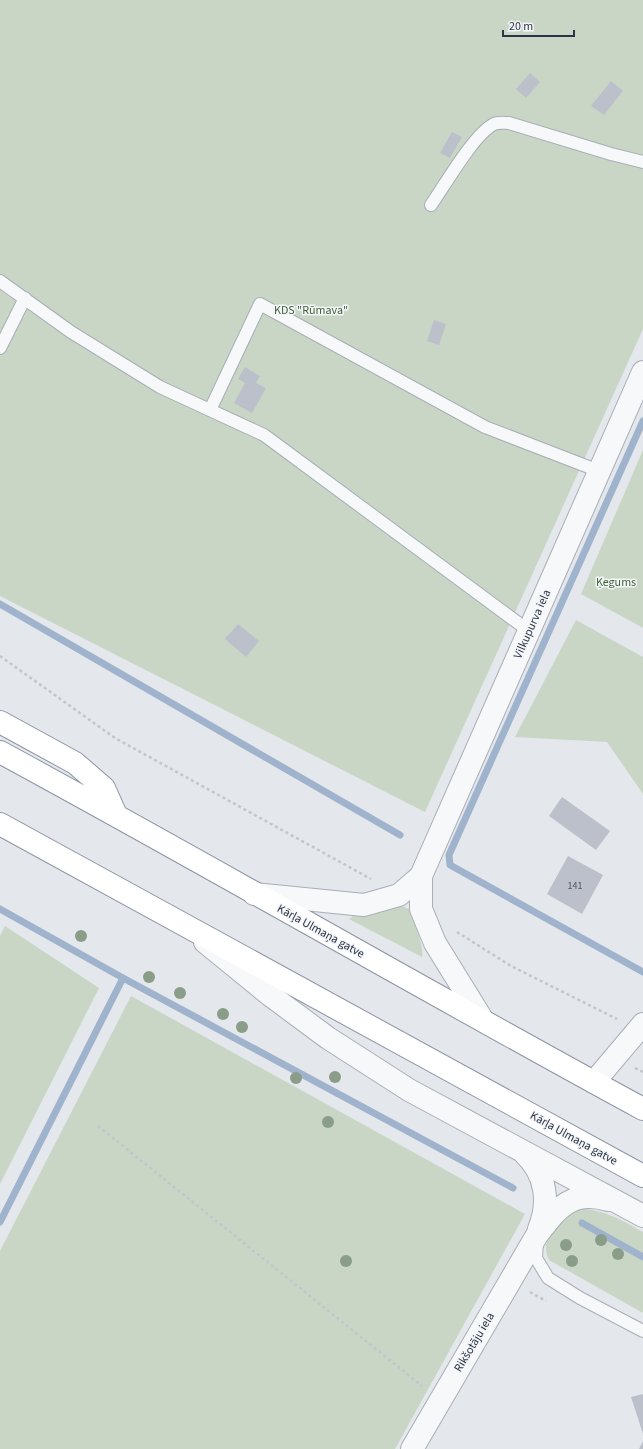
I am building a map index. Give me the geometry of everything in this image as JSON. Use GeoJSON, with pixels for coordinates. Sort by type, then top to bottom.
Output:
{"type":"FeatureCollection","features":[{"type":"Feature","properties":{"kind":"highway"},"geometry":{"type":"LineString","coordinates":[[0,722],[75,763],[104,788],[116,815]]}},
{"type":"Feature","properties":{"kind":"highway","name":"Kārļa Ulmaņa gatve"},"geometry":{"type":"LineString","coordinates":[[0,752],[116,815],[254,894],[643,1109]]}},
{"type":"Feature","properties":{"kind":"highway","name":"Kārļa Ulmaņa gatve"},"geometry":{"type":"LineString","coordinates":[[0,824],[643,1176]]}},
{"type":"Feature","properties":{"kind":"street","name":"Vilkupurva iela"},"geometry":{"type":"LineString","coordinates":[[421,876],[643,372]]}},
{"type":"Feature","properties":{"kind":"street"},"geometry":{"type":"LineString","coordinates":[[254,894],[364,905],[400,895],[421,876]]}},
{"type":"Feature","properties":{"kind":"street"},"geometry":{"type":"LineString","coordinates":[[421,876],[421,909],[435,943],[482,1019]]}},
{"type":"Feature","properties":{"kind":"street"},"geometry":{"type":"LineString","coordinates":[[184,925],[270,995],[328,1038],[410,1090],[643,1216]]}},
{"type":"Feature","properties":{"kind":"street"},"geometry":{"type":"LineString","coordinates":[[594,1082],[640,1027]]}},
{"type":"Feature","properties":{"kind":"street"},"geometry":{"type":"LineString","coordinates":[[519,1149],[536,1167],[544,1188],[546,1199],[544,1216],[537,1235]]}},
{"type":"Feature","properties":{"kind":"street"},"geometry":{"type":"LineString","coordinates":[[537,1235],[553,1215],[566,1203],[574,1199],[598,1197],[623,1205]]}},
{"type":"Feature","properties":{"kind":"street","name":"Rikšotāju iela"},"geometry":{"type":"LineString","coordinates":[[417,1447],[440,1400],[537,1235]]}},
{"type":"Feature","properties":{"kind":"lane"},"geometry":{"type":"LineString","coordinates":[[432,204],[474,144],[487,128],[496,123],[509,123],[611,154],[643,162]]}},
{"type":"Feature","properties":{"kind":"lane"},"geometry":{"type":"LineString","coordinates":[[0,281],[71,332],[160,387],[264,435],[529,631]]}},
{"type":"Feature","properties":{"kind":"lane"},"geometry":{"type":"LineString","coordinates":[[0,348],[25,298]]}},
{"type":"Feature","properties":{"kind":"lane"},"geometry":{"type":"LineString","coordinates":[[210,410],[260,304],[485,427],[599,471]]}},
{"type":"Feature","properties":{"kind":"lane"},"geometry":{"type":"LineString","coordinates":[[537,1235],[536,1258],[548,1278],[580,1298],[639,1329]]}},
{"type":"Feature","properties":{"kind":"path"},"geometry":{"type":"LineString","coordinates":[[0,656],[115,738],[400,895]]}},
{"type":"Feature","properties":{"kind":"path"},"geometry":{"type":"LineString","coordinates":[[453,930],[511,966],[640,1027]]}},
{"type":"Feature","properties":{"kind":"path"},"geometry":{"type":"LineString","coordinates":[[98,1126],[440,1400]]}},
{"type":"Feature","properties":{"kind":"path"},"geometry":{"type":"LineString","coordinates":[[510,1282],[552,1304]]}},
{"type":"Feature","properties":{"kind":"green space","name":"KDS \"Rūmava\""},"geometry":{"type":"Polygon","coordinates":[[[0,0],[643,0],[643,329],[425,812],[0,596],[0,0]]]}},
{"type":"Feature","properties":{"kind":"green space","name":"Ķegums"},"geometry":{"type":"Polygon","coordinates":[[[643,450],[643,628],[581,594],[643,450]]]}},
{"type":"Feature","properties":{"kind":"green space"},"geometry":{"type":"Polygon","coordinates":[[[576,620],[643,657],[643,794],[607,742],[515,737],[576,620]]]}},
{"type":"Feature","properties":{"kind":"green space"},"geometry":{"type":"Polygon","coordinates":[[[402,906],[411,910],[420,939],[422,957],[349,919],[354,915],[374,914],[402,906]]]}},
{"type":"Feature","properties":{"kind":"green space"},"geometry":{"type":"Polygon","coordinates":[[[5,926],[99,988],[0,1184],[0,936],[5,926]]]}},
{"type":"Feature","properties":{"kind":"green space"},"geometry":{"type":"Polygon","coordinates":[[[131,996],[525,1214],[395,1449],[0,1449],[0,1251],[131,996]]]}},
{"type":"Feature","properties":{"kind":"green space"},"geometry":{"type":"Polygon","coordinates":[[[574,1208],[602,1212],[626,1222],[643,1232],[643,1313],[549,1260],[546,1252],[548,1238],[557,1225],[574,1208]]]}},
{"type":"Feature","properties":{"kind":"building"},"geometry":{"type":"Polygon","coordinates":[[[530,73],[540,82],[526,98],[516,89],[530,73]]]}},
{"type":"Feature","properties":{"kind":"building"},"geometry":{"type":"Polygon","coordinates":[[[611,81],[623,91],[604,115],[591,106],[611,81]]]}},
{"type":"Feature","properties":{"kind":"building"},"geometry":{"type":"Polygon","coordinates":[[[452,132],[462,137],[450,158],[440,153],[452,132]]]}},
{"type":"Feature","properties":{"kind":"building"},"geometry":{"type":"Polygon","coordinates":[[[434,320],[446,324],[439,345],[427,341],[434,320]]]}},
{"type":"Feature","properties":{"kind":"building"},"geometry":{"type":"Polygon","coordinates":[[[245,367],[260,376],[256,383],[266,388],[252,413],[234,403],[245,383],[238,379],[245,367]]]}},
{"type":"Feature","properties":{"kind":"building"},"geometry":{"type":"Polygon","coordinates":[[[238,624],[259,641],[246,657],[225,639],[238,624]]]}},
{"type":"Feature","properties":{"kind":"building"},"geometry":{"type":"Polygon","coordinates":[[[562,797],[610,831],[596,850],[549,816],[562,797]]]}},
{"type":"Feature","properties":{"kind":"building"},"geometry":{"type":"Polygon","coordinates":[[[568,856],[603,875],[582,914],[547,894],[568,856]]]}},
{"type":"Feature","properties":{"kind":"building"},"geometry":{"type":"Polygon","coordinates":[[[643,1394],[643,1434],[631,1397],[643,1394]]]}},
{"type":"Feature","properties":{"kind":"building"},"geometry":{"type":"Polygon","coordinates":[[[643,1441],[643,1449],[639,1449],[643,1441]]]}},
{"type":"Feature","properties":{"kind":"waterway"},"geometry":{"type":"LineString","coordinates":[[643,421],[449,855],[450,865],[643,972]]}},
{"type":"Feature","properties":{"kind":"waterway"},"geometry":{"type":"LineString","coordinates":[[0,604],[400,835]]}},
{"type":"Feature","properties":{"kind":"waterway"},"geometry":{"type":"LineString","coordinates":[[0,909],[123,978],[513,1188]]}},
{"type":"Feature","properties":{"kind":"waterway"},"geometry":{"type":"LineString","coordinates":[[0,1222],[123,978]]}},
{"type":"Feature","properties":{"kind":"waterway"},"geometry":{"type":"LineString","coordinates":[[582,1223],[643,1257]]}}]}
